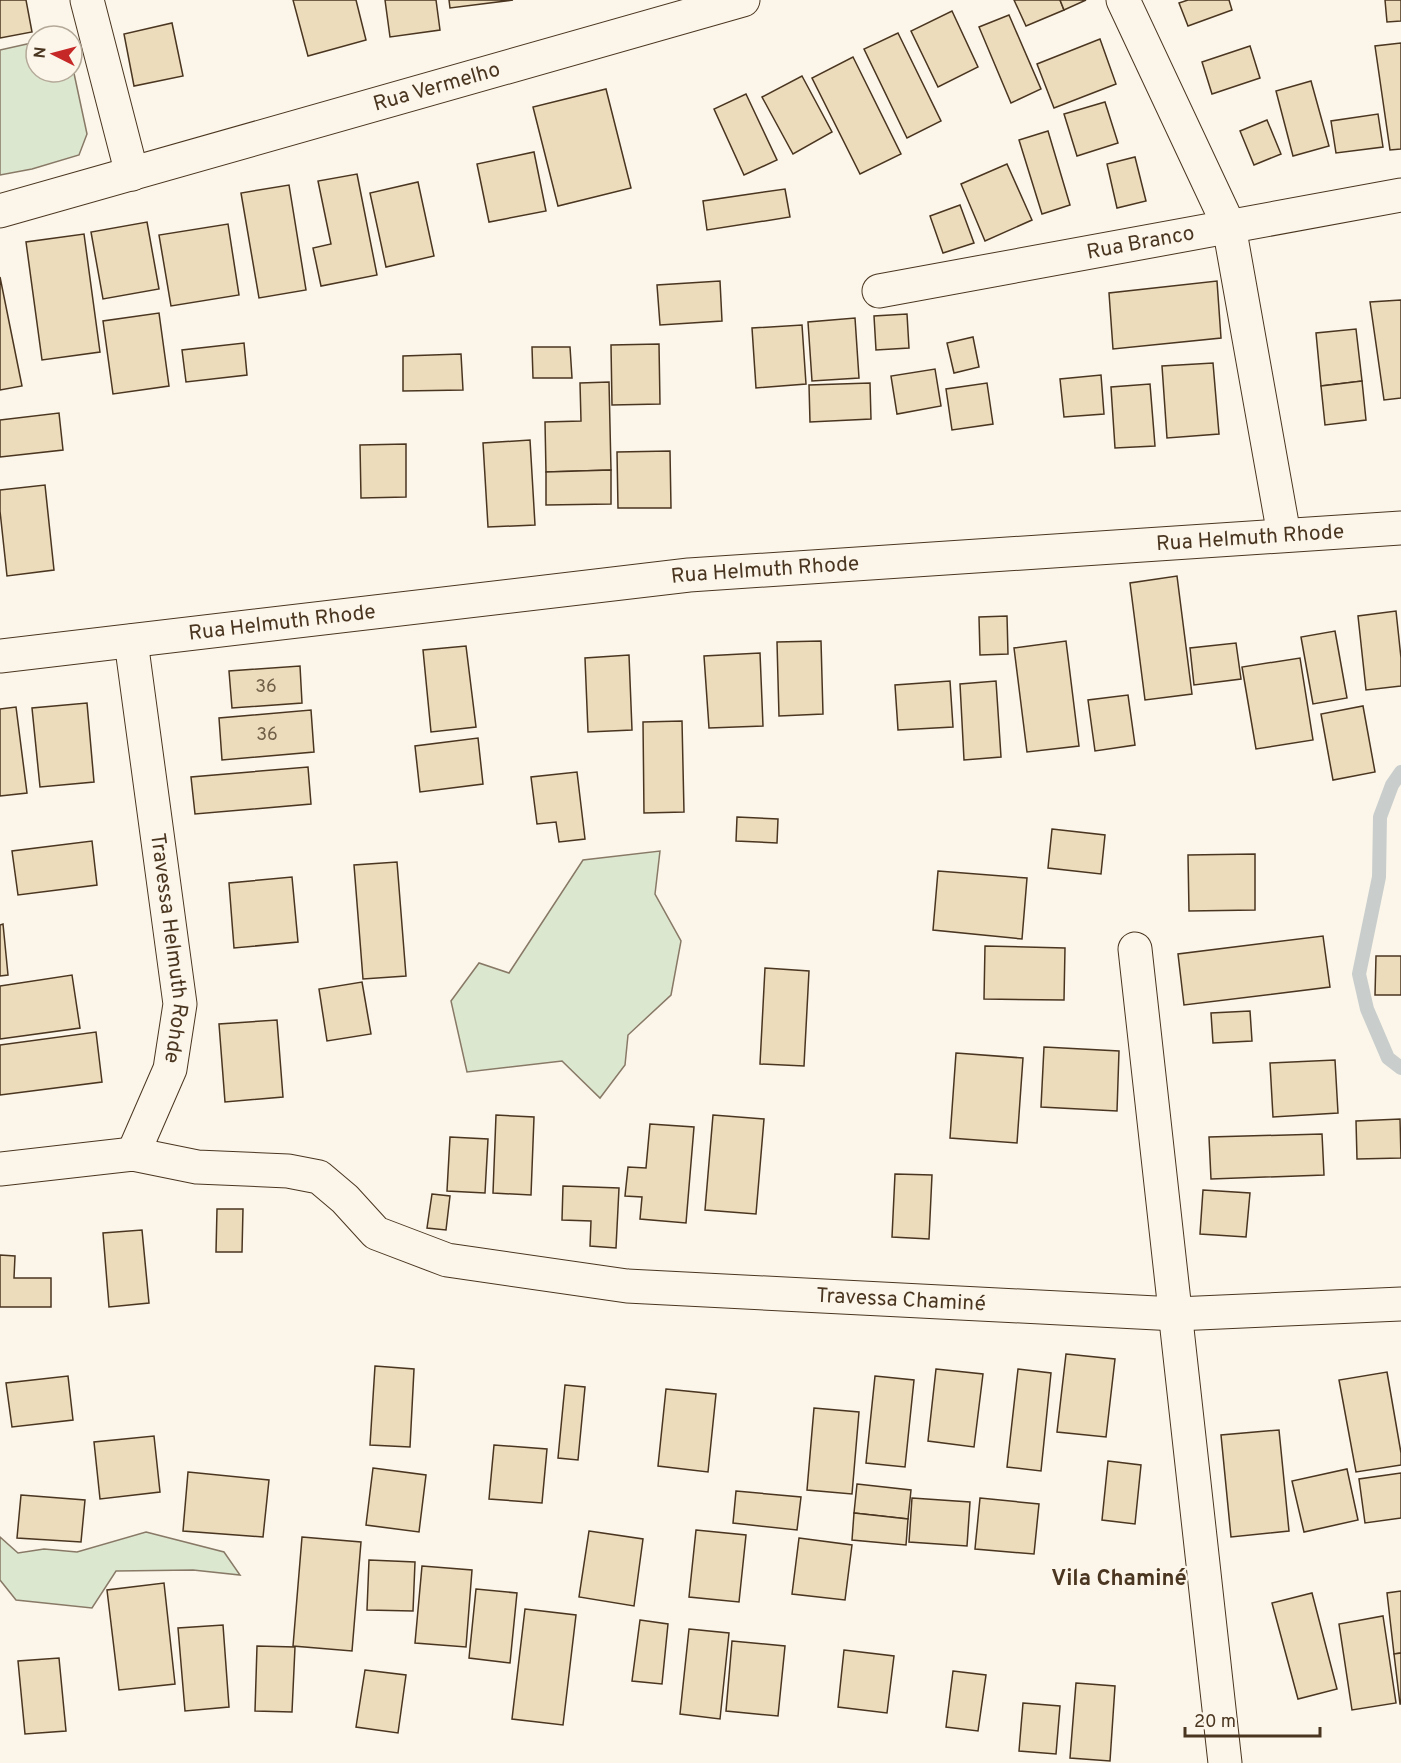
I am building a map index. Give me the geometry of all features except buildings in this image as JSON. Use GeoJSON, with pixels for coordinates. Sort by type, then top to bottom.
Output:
{"type":"FeatureCollection","features":[{"type":"Feature","properties":{"kind":"street"},"geometry":{"type":"LineString","coordinates":[[87,0],[132,174]]}},
{"type":"Feature","properties":{"kind":"street","name":"Rua Vermelho"},"geometry":{"type":"LineString","coordinates":[[0,211],[743,0]]}},
{"type":"Feature","properties":{"kind":"street"},"geometry":{"type":"LineString","coordinates":[[1123,0],[1229,226],[1284,535]]}},
{"type":"Feature","properties":{"kind":"street","name":"Rua Branco"},"geometry":{"type":"LineString","coordinates":[[879,291],[1401,195]]}},
{"type":"Feature","properties":{"kind":"street","name":"Rua Helmuth Rhode"},"geometry":{"type":"LineString","coordinates":[[0,656],[689,575],[1401,528]]}},
{"type":"Feature","properties":{"kind":"street","name":"Travessa Helmuth Rohde"},"geometry":{"type":"LineString","coordinates":[[131,641],[180,1004],[170,1069],[133,1154]]}},
{"type":"Feature","properties":{"kind":"street"},"geometry":{"type":"LineString","coordinates":[[1135,949],[1225,1763]]}},
{"type":"Feature","properties":{"kind":"street"},"geometry":{"type":"LineString","coordinates":[[0,1169],[133,1154]]}},
{"type":"Feature","properties":{"kind":"street","name":"Travessa Chaminé"},"geometry":{"type":"LineString","coordinates":[[133,1154],[197,1167],[288,1171],[319,1177],[345,1199],[376,1233],[447,1260],[627,1286],[1176,1314],[1401,1304]]}},
{"type":"Feature","properties":{"kind":"green space"},"geometry":{"type":"Polygon","coordinates":[[[24,45],[24,84],[76,84],[87,134],[79,155],[32,169],[0,175],[0,50],[24,45]]]}},
{"type":"Feature","properties":{"kind":"green space"},"geometry":{"type":"Polygon","coordinates":[[[660,851],[655,894],[681,941],[671,995],[628,1035],[625,1065],[600,1098],[562,1061],[467,1072],[451,1001],[479,963],[509,973],[583,860],[660,851]]]}},
{"type":"Feature","properties":{"kind":"green space"},"geometry":{"type":"Polygon","coordinates":[[[146,1532],[224,1552],[240,1575],[193,1570],[116,1571],[92,1608],[16,1600],[0,1580],[0,1537],[18,1553],[44,1549],[77,1552],[146,1532]]]}},
{"type":"Feature","properties":{"kind":"waterway"},"geometry":{"type":"LineString","coordinates":[[1401,772],[1392,785],[1380,817],[1379,877],[1359,974],[1367,1009],[1388,1058],[1401,1068]]}},
{"type":"Feature","properties":{"kind":"district","name":"Vila Chaminé"},"geometry":{"type":"Point","coordinates":[1119,1579]}}]}
